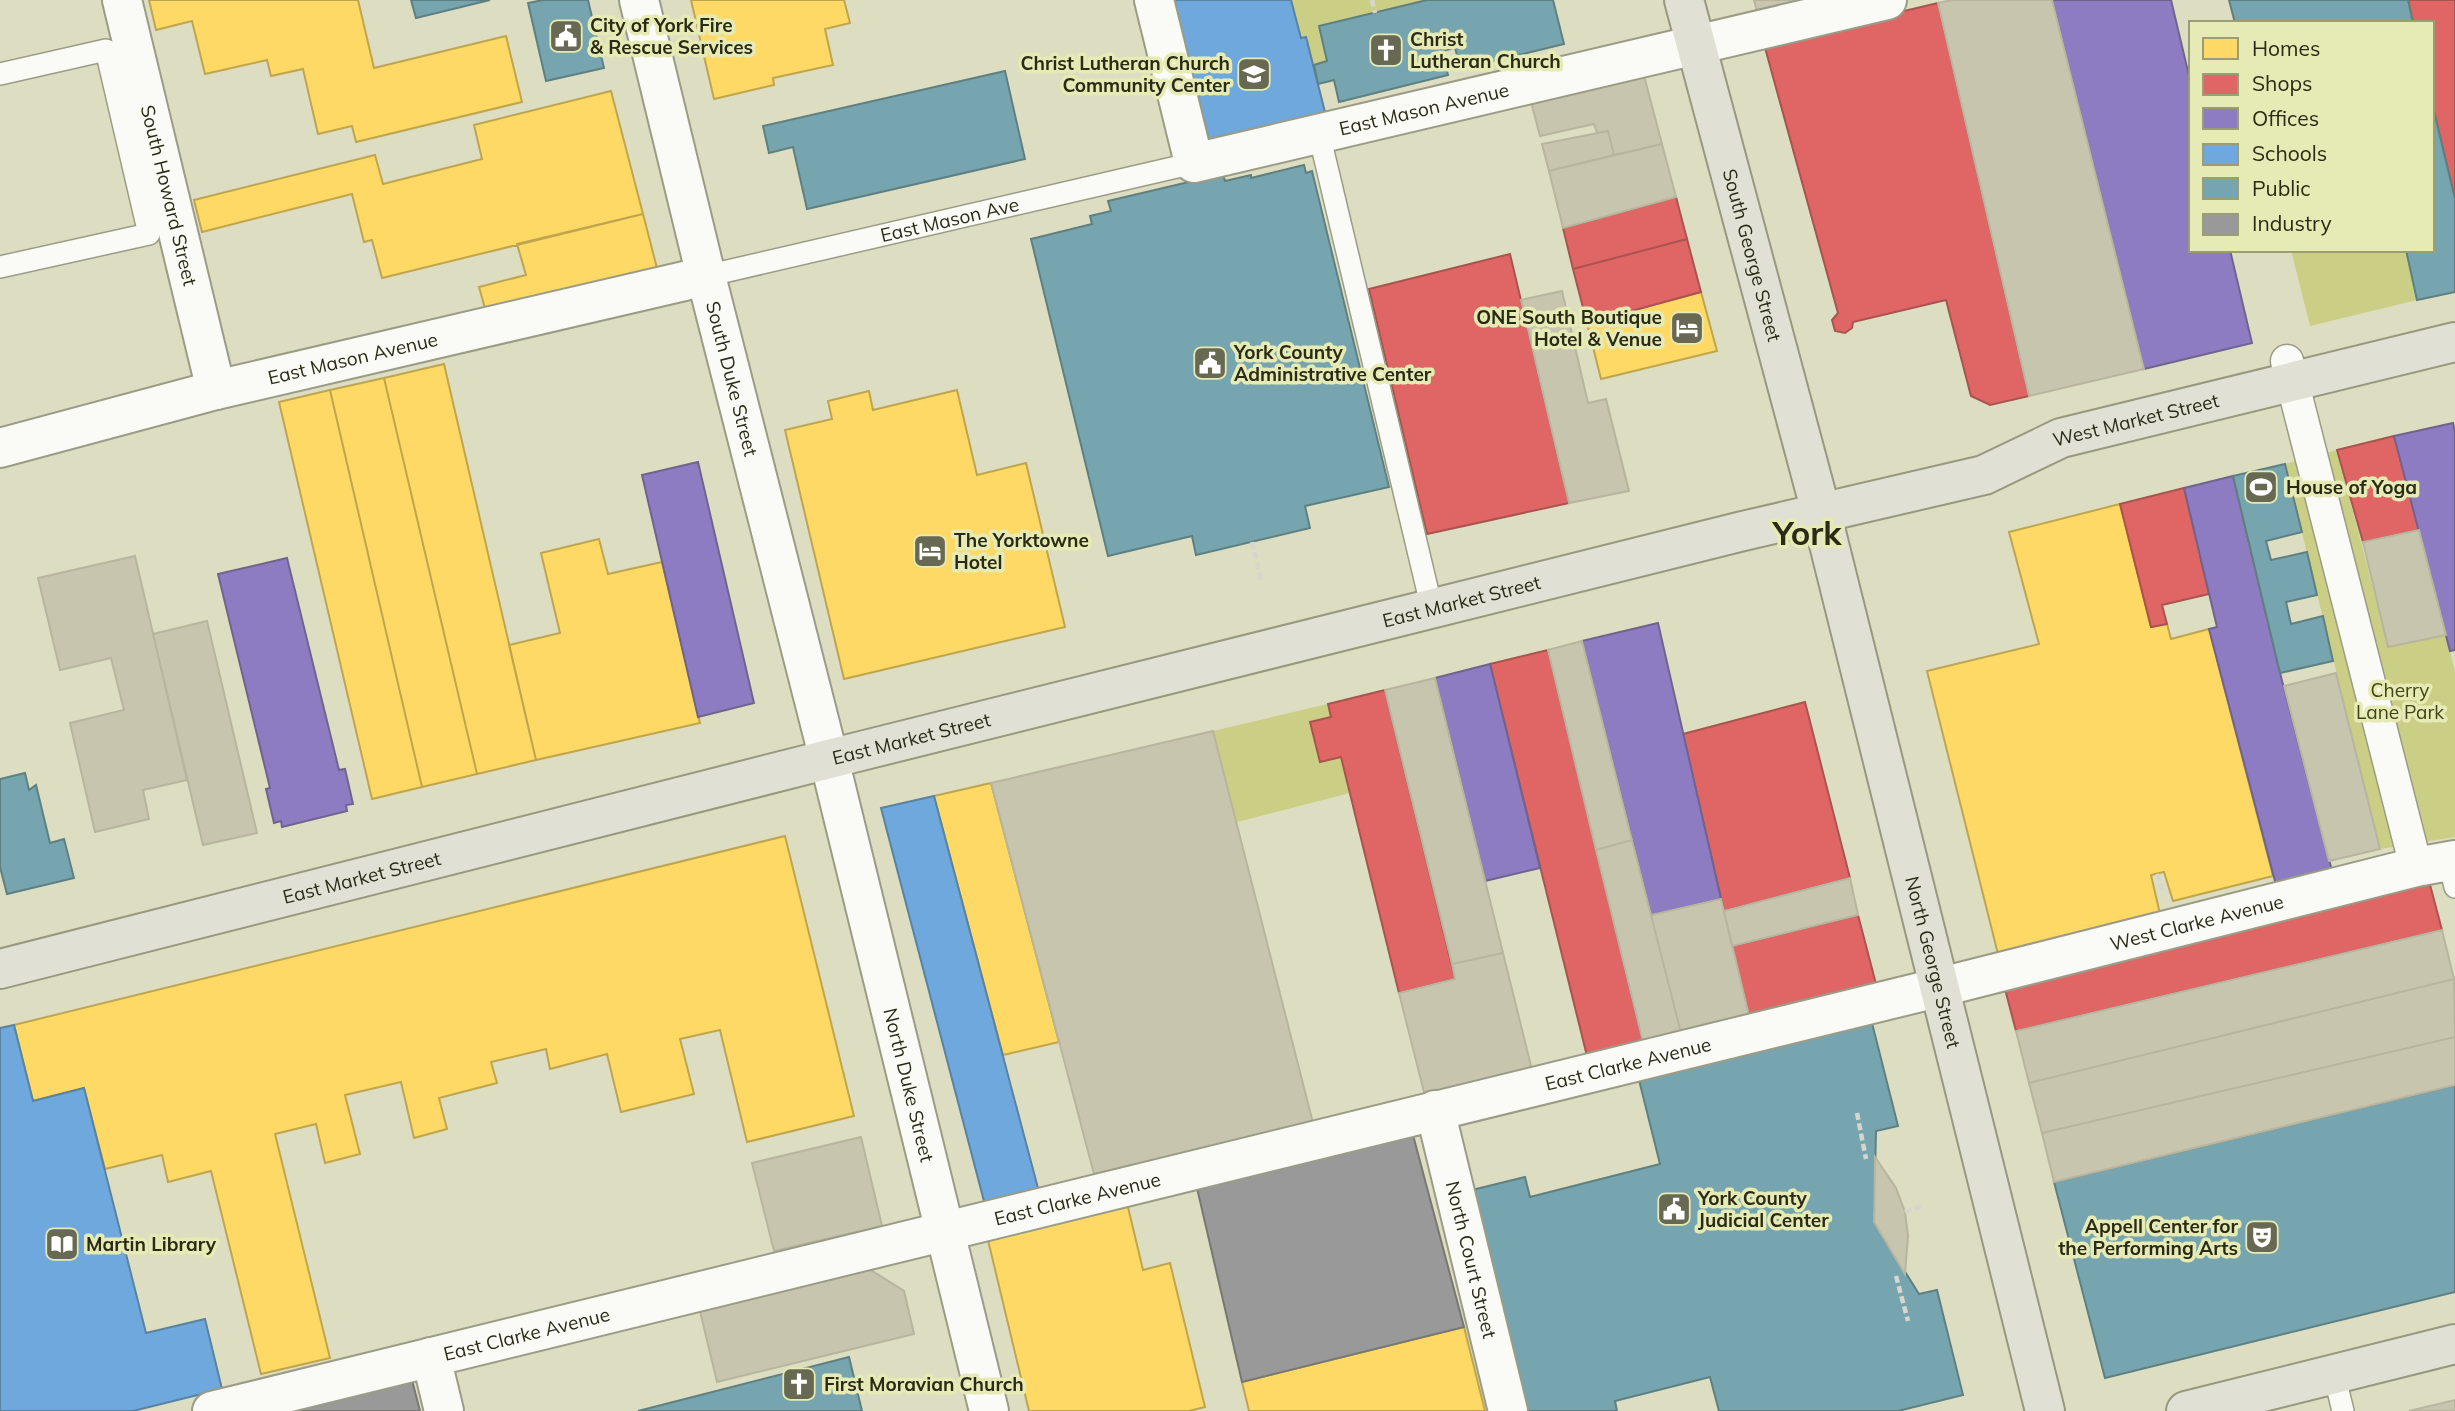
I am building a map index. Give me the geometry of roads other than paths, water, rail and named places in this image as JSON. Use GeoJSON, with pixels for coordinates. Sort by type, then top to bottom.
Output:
{"type":"FeatureCollection","features":[{"type":"Feature","properties":{"kind":"main road","name":"South George Street"},"geometry":{"type":"LineString","coordinates":[[1684,0],[1821,512]]}},
{"type":"Feature","properties":{"kind":"main road","name":"West Market Street"},"geometry":{"type":"LineString","coordinates":[[1821,512],[1984,475],[2061,438],[2290,371],[2455,342]]}},
{"type":"Feature","properties":{"kind":"main road","name":"East Market Street"},"geometry":{"type":"LineString","coordinates":[[0,969],[1821,512]]}},
{"type":"Feature","properties":{"kind":"main road","name":"North George Street"},"geometry":{"type":"LineString","coordinates":[[1821,512],[2045,1411]]}},
{"type":"Feature","properties":{"kind":"main road"},"geometry":{"type":"LineString","coordinates":[[2186,1411],[2455,1344]]}},
{"type":"Feature","properties":{"kind":"street","name":"South Howard Street"},"geometry":{"type":"LineString","coordinates":[[122,0],[215,390]]}},
{"type":"Feature","properties":{"kind":"street","name":"South Duke Street"},"geometry":{"type":"LineString","coordinates":[[639,0],[829,759]]}},
{"type":"Feature","properties":{"kind":"street"},"geometry":{"type":"LineString","coordinates":[[1154,0],[1194,163]]}},
{"type":"Feature","properties":{"kind":"street","name":"East Mason Avenue"},"geometry":{"type":"LineString","coordinates":[[1194,163],[1887,0]]}},
{"type":"Feature","properties":{"kind":"street","name":"East Mason Avenue"},"geometry":{"type":"LineString","coordinates":[[0,448],[215,390],[706,276]]}},
{"type":"Feature","properties":{"kind":"street"},"geometry":{"type":"LineString","coordinates":[[2290,371],[2444,869]]}},
{"type":"Feature","properties":{"kind":"street","name":"North Duke Street"},"geometry":{"type":"LineString","coordinates":[[829,759],[989,1411]]}},
{"type":"Feature","properties":{"kind":"street","name":"West Clarke Avenue"},"geometry":{"type":"LineString","coordinates":[[1941,987],[2444,869]]}},
{"type":"Feature","properties":{"kind":"street","name":"East Clarke Avenue"},"geometry":{"type":"LineString","coordinates":[[212,1411],[1941,987]]}},
{"type":"Feature","properties":{"kind":"street","name":"North Court Street"},"geometry":{"type":"LineString","coordinates":[[1435,1110],[1508,1411]]}},
{"type":"Feature","properties":{"kind":"street"},"geometry":{"type":"LineString","coordinates":[[431,1357],[444,1411]]}},
{"type":"Feature","properties":{"kind":"lane"},"geometry":{"type":"LineString","coordinates":[[0,74],[106,50],[149,234],[0,267]]}},
{"type":"Feature","properties":{"kind":"lane"},"geometry":{"type":"LineString","coordinates":[[1319,134],[1432,609]]}},
{"type":"Feature","properties":{"kind":"lane","name":"East Mason Ave"},"geometry":{"type":"LineString","coordinates":[[706,276],[1194,163]]}},
{"type":"Feature","properties":{"kind":"lane"},"geometry":{"type":"LineString","coordinates":[[2334,1374],[2343,1411]]}},
{"type":"Feature","properties":{"kind":"place","name":"City of York Fire & Rescue Services"},"geometry":{"type":"Point","coordinates":[566,36]}},
{"type":"Feature","properties":{"kind":"place","name":"Christ Lutheran Church"},"geometry":{"type":"Point","coordinates":[1386,50]}},
{"type":"Feature","properties":{"kind":"place","name":"Christ Lutheran Church Community Center"},"geometry":{"type":"Point","coordinates":[1254,74]}},
{"type":"Feature","properties":{"kind":"place","name":"ONE South Boutique Hotel & Venue"},"geometry":{"type":"Point","coordinates":[1687,328]}},
{"type":"Feature","properties":{"kind":"place","name":"York County Administrative Center"},"geometry":{"type":"Point","coordinates":[1210,363]}},
{"type":"Feature","properties":{"kind":"place","name":"House of Yoga"},"geometry":{"type":"Point","coordinates":[2261,487]}},
{"type":"Feature","properties":{"kind":"place","name":"The Yorktowne Hotel"},"geometry":{"type":"Point","coordinates":[930,551]}},
{"type":"Feature","properties":{"kind":"place","name":"York County Judicial Center"},"geometry":{"type":"Point","coordinates":[1674,1209]}},
{"type":"Feature","properties":{"kind":"place","name":"Appell Center for the Performing Arts"},"geometry":{"type":"Point","coordinates":[2262,1237]}},
{"type":"Feature","properties":{"kind":"place","name":"Martin Library"},"geometry":{"type":"Point","coordinates":[62,1244]}},
{"type":"Feature","properties":{"kind":"place","name":"First Moravian Church"},"geometry":{"type":"Point","coordinates":[799,1384]}},
{"type":"Feature","properties":{"kind":"district","name":"York"},"geometry":{"type":"Point","coordinates":[1807,532]}},
{"type":"Feature","properties":{"kind":"park label","name":"Cherry Lane Park"},"geometry":{"type":"Point","coordinates":[2400,701]}}]}
